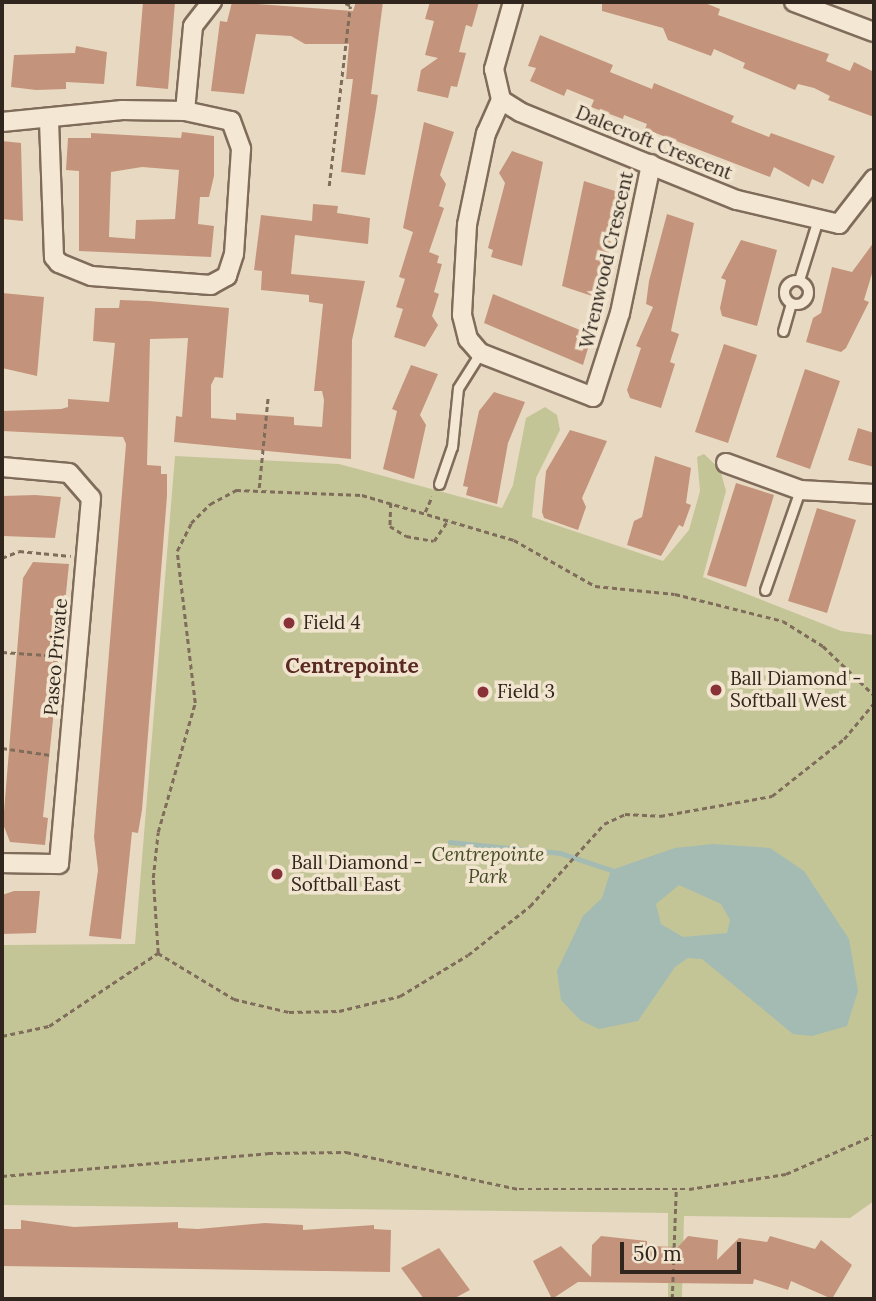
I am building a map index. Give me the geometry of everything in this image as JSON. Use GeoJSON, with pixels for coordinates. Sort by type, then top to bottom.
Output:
{"type":"FeatureCollection","features":[{"type":"Feature","properties":{"kind":"street"},"geometry":{"type":"LineString","coordinates":[[185,111],[193,26],[212,2]]}},
{"type":"Feature","properties":{"kind":"street"},"geometry":{"type":"LineString","coordinates":[[480,353],[468,339],[462,315],[467,225],[486,133],[502,100],[494,69],[513,2]]}},
{"type":"Feature","properties":{"kind":"street"},"geometry":{"type":"LineString","coordinates":[[794,2],[874,32]]}},
{"type":"Feature","properties":{"kind":"street","name":"Dalecroft Crescent"},"geometry":{"type":"LineString","coordinates":[[502,100],[737,200],[839,224],[874,179]]}},
{"type":"Feature","properties":{"kind":"street"},"geometry":{"type":"LineString","coordinates":[[2,122],[49,120],[122,110],[185,111],[230,121],[240,134],[234,254],[227,276],[211,285],[91,276],[56,260],[49,120]]}},
{"type":"Feature","properties":{"kind":"street","name":"Wrenwood Crescent"},"geometry":{"type":"LineString","coordinates":[[480,353],[593,397],[620,313],[651,164]]}},
{"type":"Feature","properties":{"kind":"street"},"geometry":{"type":"LineString","coordinates":[[726,463],[800,489],[874,494]]}},
{"type":"Feature","properties":{"kind":"street","name":"Paseo Private"},"geometry":{"type":"LineString","coordinates":[[2,467],[69,473],[84,485],[91,498],[59,864],[2,863]]}},
{"type":"Feature","properties":{"kind":"lane"},"geometry":{"type":"LineString","coordinates":[[792,303],[808,295],[799,279],[817,219]]}},
{"type":"Feature","properties":{"kind":"lane"},"geometry":{"type":"LineString","coordinates":[[783,331],[792,303],[785,286],[799,279]]}},
{"type":"Feature","properties":{"kind":"lane"},"geometry":{"type":"LineString","coordinates":[[439,484],[452,447],[458,388],[480,353]]}},
{"type":"Feature","properties":{"kind":"lane"},"geometry":{"type":"LineString","coordinates":[[765,590],[800,489]]}},
{"type":"Feature","properties":{"kind":"path"},"geometry":{"type":"LineString","coordinates":[[329,186],[350,6],[342,2]]}},
{"type":"Feature","properties":{"kind":"path"},"geometry":{"type":"LineString","coordinates":[[259,488],[268,397]]}},
{"type":"Feature","properties":{"kind":"path"},"geometry":{"type":"LineString","coordinates":[[425,512],[439,484]]}},
{"type":"Feature","properties":{"kind":"path"},"geometry":{"type":"LineString","coordinates":[[158,953],[153,878],[158,832],[195,703],[177,551],[191,523],[210,504],[236,490],[259,488],[362,495],[425,512],[538,551],[595,586],[675,594],[783,621],[823,646],[874,695]]}},
{"type":"Feature","properties":{"kind":"path"},"geometry":{"type":"LineString","coordinates":[[391,503],[390,526],[406,536],[434,541],[448,520]]}},
{"type":"Feature","properties":{"kind":"path"},"geometry":{"type":"LineString","coordinates":[[2,558],[19,551],[86,557]]}},
{"type":"Feature","properties":{"kind":"path"},"geometry":{"type":"LineString","coordinates":[[2,652],[77,657]]}},
{"type":"Feature","properties":{"kind":"path"},"geometry":{"type":"LineString","coordinates":[[158,953],[211,988],[258,1007],[289,1012],[370,1006],[400,996],[468,955],[530,906],[563,866],[604,824],[625,814],[660,816],[772,796],[844,739],[874,703]]}},
{"type":"Feature","properties":{"kind":"path"},"geometry":{"type":"LineString","coordinates":[[2,748],[69,757]]}},
{"type":"Feature","properties":{"kind":"path"},"geometry":{"type":"LineString","coordinates":[[2,1036],[49,1026],[158,953]]}},
{"type":"Feature","properties":{"kind":"path"},"geometry":{"type":"LineString","coordinates":[[2,1176],[268,1153],[346,1152],[519,1189],[676,1190],[786,1174],[874,1135]]}},
{"type":"Feature","properties":{"kind":"path"},"geometry":{"type":"LineString","coordinates":[[672,1299],[676,1190]]}},
{"type":"Feature","properties":{"kind":"green space","name":"Centrepointe Park"},"geometry":{"type":"Polygon","coordinates":[[[545,407],[557,415],[560,430],[536,478],[532,517],[663,561],[689,530],[700,491],[697,457],[704,454],[720,469],[726,491],[703,577],[841,631],[874,635],[874,1201],[850,1218],[684,1216],[682,1297],[668,1297],[668,1213],[2,1205],[2,945],[135,944],[175,456],[339,464],[502,508],[513,485],[526,418],[545,407]]]}},
{"type":"Feature","properties":{"kind":"water"},"geometry":{"type":"Polygon","coordinates":[[[713,844],[770,848],[804,871],[849,939],[858,991],[847,1026],[812,1036],[793,1034],[702,959],[688,958],[675,967],[638,1021],[599,1029],[580,1020],[561,1000],[557,971],[583,916],[602,898],[611,870],[675,848],[713,844]],[[679,885],[656,904],[661,924],[683,937],[727,933],[730,920],[721,904],[679,885]]]}},
{"type":"Feature","properties":{"kind":"building"},"geometry":{"type":"Polygon","coordinates":[[[143,2],[175,2],[168,89],[136,86],[143,2]]]}},
{"type":"Feature","properties":{"kind":"building"},"geometry":{"type":"Polygon","coordinates":[[[232,2],[353,11],[356,2],[383,2],[371,94],[378,95],[365,175],[341,172],[353,79],[346,79],[349,44],[305,44],[291,36],[256,34],[244,94],[211,91],[220,21],[227,22],[232,2]]]}},
{"type":"Feature","properties":{"kind":"building"},"geometry":{"type":"Polygon","coordinates":[[[430,2],[479,2],[472,27],[466,25],[459,52],[466,53],[457,87],[451,86],[448,98],[417,91],[421,70],[438,58],[425,55],[434,21],[425,19],[430,2]]]}},
{"type":"Feature","properties":{"kind":"building"},"geometry":{"type":"Polygon","coordinates":[[[602,2],[705,3],[720,9],[718,15],[829,54],[826,61],[850,71],[854,62],[874,72],[874,117],[828,100],[830,96],[814,88],[798,84],[795,90],[743,68],[745,63],[714,49],[711,56],[668,40],[663,28],[602,11],[602,2]]]}},
{"type":"Feature","properties":{"kind":"building"},"geometry":{"type":"Polygon","coordinates":[[[540,35],[613,65],[610,72],[652,89],[654,83],[734,116],[731,122],[769,137],[771,133],[835,156],[823,184],[812,179],[809,187],[774,167],[770,177],[645,129],[647,124],[624,115],[623,119],[591,107],[594,100],[567,89],[564,96],[530,81],[536,68],[528,66],[540,35]]]}},
{"type":"Feature","properties":{"kind":"building"},"geometry":{"type":"Polygon","coordinates":[[[76,46],[107,52],[104,84],[66,82],[66,89],[36,90],[11,87],[14,55],[75,53],[76,46]]]}},
{"type":"Feature","properties":{"kind":"building"},"geometry":{"type":"Polygon","coordinates":[[[424,122],[454,132],[440,175],[446,184],[439,206],[444,208],[429,252],[439,256],[437,263],[442,264],[434,292],[439,294],[432,316],[438,325],[425,347],[394,337],[403,309],[396,307],[405,279],[399,277],[413,232],[403,228],[424,122]]]}},
{"type":"Feature","properties":{"kind":"building"},"geometry":{"type":"Polygon","coordinates":[[[182,132],[214,136],[214,176],[209,197],[200,197],[198,224],[214,226],[211,257],[79,251],[79,171],[66,170],[68,138],[91,138],[91,133],[181,138],[182,132]],[[142,167],[111,172],[109,237],[135,239],[136,220],[175,219],[179,170],[142,167]]]}},
{"type":"Feature","properties":{"kind":"building"},"geometry":{"type":"Polygon","coordinates":[[[2,141],[21,143],[23,221],[2,219],[2,141]]]}},
{"type":"Feature","properties":{"kind":"building"},"geometry":{"type":"Polygon","coordinates":[[[512,151],[543,162],[522,266],[491,257],[493,250],[488,248],[505,183],[499,173],[512,151]]]}},
{"type":"Feature","properties":{"kind":"building"},"geometry":{"type":"Polygon","coordinates":[[[584,181],[615,191],[618,200],[605,274],[592,296],[562,286],[584,181]]]}},
{"type":"Feature","properties":{"kind":"building"},"geometry":{"type":"Polygon","coordinates":[[[313,204],[338,206],[337,213],[370,218],[368,244],[295,235],[291,274],[365,281],[352,340],[351,459],[174,442],[176,416],[182,417],[188,338],[150,339],[147,465],[161,466],[161,474],[167,474],[167,496],[142,810],[138,833],[132,832],[121,939],[89,936],[98,870],[94,837],[126,444],[123,437],[2,431],[2,411],[61,409],[68,407],[68,399],[109,402],[115,343],[93,341],[95,308],[119,308],[120,300],[149,301],[229,308],[223,378],[215,377],[211,385],[211,418],[236,420],[236,413],[294,417],[294,425],[322,427],[322,391],[314,391],[323,304],[309,302],[309,295],[261,290],[262,271],[254,270],[261,215],[312,221],[313,204]]]}},
{"type":"Feature","properties":{"kind":"building"},"geometry":{"type":"Polygon","coordinates":[[[667,214],[694,223],[671,331],[679,334],[670,362],[675,364],[661,408],[630,398],[627,390],[641,348],[636,346],[653,307],[646,304],[649,281],[667,214]]]}},
{"type":"Feature","properties":{"kind":"building"},"geometry":{"type":"Polygon","coordinates":[[[741,240],[777,250],[757,326],[722,316],[720,308],[726,280],[721,278],[741,240]]]}},
{"type":"Feature","properties":{"kind":"building"},"geometry":{"type":"Polygon","coordinates":[[[874,242],[874,267],[864,300],[869,302],[846,348],[841,352],[806,342],[813,318],[821,313],[832,267],[852,272],[874,242]]]}},
{"type":"Feature","properties":{"kind":"building"},"geometry":{"type":"Polygon","coordinates":[[[2,293],[44,297],[37,376],[2,368],[2,293]]]}},
{"type":"Feature","properties":{"kind":"building"},"geometry":{"type":"Polygon","coordinates":[[[493,294],[592,335],[583,365],[484,323],[493,294]]]}},
{"type":"Feature","properties":{"kind":"building"},"geometry":{"type":"Polygon","coordinates":[[[724,344],[757,355],[728,443],[695,432],[724,344]]]}},
{"type":"Feature","properties":{"kind":"building"},"geometry":{"type":"Polygon","coordinates":[[[411,365],[438,374],[420,415],[426,425],[414,479],[383,469],[397,411],[392,409],[411,365]]]}},
{"type":"Feature","properties":{"kind":"building"},"geometry":{"type":"Polygon","coordinates":[[[805,369],[840,381],[810,469],[776,457],[805,369]]]}},
{"type":"Feature","properties":{"kind":"building"},"geometry":{"type":"Polygon","coordinates":[[[494,392],[525,402],[508,443],[497,504],[466,495],[468,487],[463,486],[479,411],[494,392]]]}},
{"type":"Feature","properties":{"kind":"building"},"geometry":{"type":"Polygon","coordinates":[[[858,428],[874,433],[874,467],[848,460],[858,428]]]}},
{"type":"Feature","properties":{"kind":"building"},"geometry":{"type":"Polygon","coordinates":[[[570,430],[607,441],[582,498],[586,507],[578,530],[544,518],[542,512],[546,471],[570,430]]]}},
{"type":"Feature","properties":{"kind":"building"},"geometry":{"type":"Polygon","coordinates":[[[655,456],[691,468],[686,503],[691,505],[683,527],[679,525],[661,556],[627,545],[634,521],[642,517],[655,456]]]}},
{"type":"Feature","properties":{"kind":"building"},"geometry":{"type":"Polygon","coordinates":[[[736,483],[774,495],[746,587],[707,575],[736,483]]]}},
{"type":"Feature","properties":{"kind":"building"},"geometry":{"type":"Polygon","coordinates":[[[2,496],[61,497],[55,538],[3,536],[2,496]]]}},
{"type":"Feature","properties":{"kind":"building"},"geometry":{"type":"Polygon","coordinates":[[[817,508],[856,520],[827,613],[788,601],[817,508]]]}},
{"type":"Feature","properties":{"kind":"building"},"geometry":{"type":"Polygon","coordinates":[[[33,562],[69,564],[43,817],[48,818],[45,845],[10,842],[3,824],[23,578],[33,562]]]}},
{"type":"Feature","properties":{"kind":"building"},"geometry":{"type":"Polygon","coordinates":[[[14,891],[40,891],[36,933],[2,934],[2,895],[14,891]]]}},
{"type":"Feature","properties":{"kind":"building"},"geometry":{"type":"Polygon","coordinates":[[[21,1220],[74,1227],[178,1222],[178,1228],[198,1229],[265,1223],[303,1225],[303,1230],[374,1225],[374,1229],[391,1230],[390,1272],[2,1266],[2,1229],[21,1229],[21,1220]]]}},
{"type":"Feature","properties":{"kind":"building"},"geometry":{"type":"Polygon","coordinates":[[[601,1236],[647,1241],[647,1246],[678,1247],[688,1236],[718,1240],[717,1260],[739,1238],[767,1242],[770,1236],[815,1249],[821,1240],[852,1265],[832,1299],[791,1281],[788,1290],[754,1279],[753,1284],[578,1282],[552,1299],[533,1261],[561,1246],[591,1277],[592,1245],[601,1236]]]}},
{"type":"Feature","properties":{"kind":"building"},"geometry":{"type":"Polygon","coordinates":[[[439,1248],[470,1290],[453,1299],[424,1299],[401,1268],[439,1248]]]}},
{"type":"Feature","properties":{"kind":"waterway"},"geometry":{"type":"LineString","coordinates":[[450,842],[560,853],[611,870]]}},
{"type":"Feature","properties":{"kind":"place","name":"Field 4"},"geometry":{"type":"Point","coordinates":[289,623]}},
{"type":"Feature","properties":{"kind":"place","name":"Ball Diamond - Softball West"},"geometry":{"type":"Point","coordinates":[716,690]}},
{"type":"Feature","properties":{"kind":"place","name":"Field 3"},"geometry":{"type":"Point","coordinates":[483,692]}},
{"type":"Feature","properties":{"kind":"place","name":"Ball Diamond - Softball East"},"geometry":{"type":"Point","coordinates":[277,874]}},
{"type":"Feature","properties":{"kind":"district","name":"Centrepointe"},"geometry":{"type":"Point","coordinates":[352,666]}}]}
